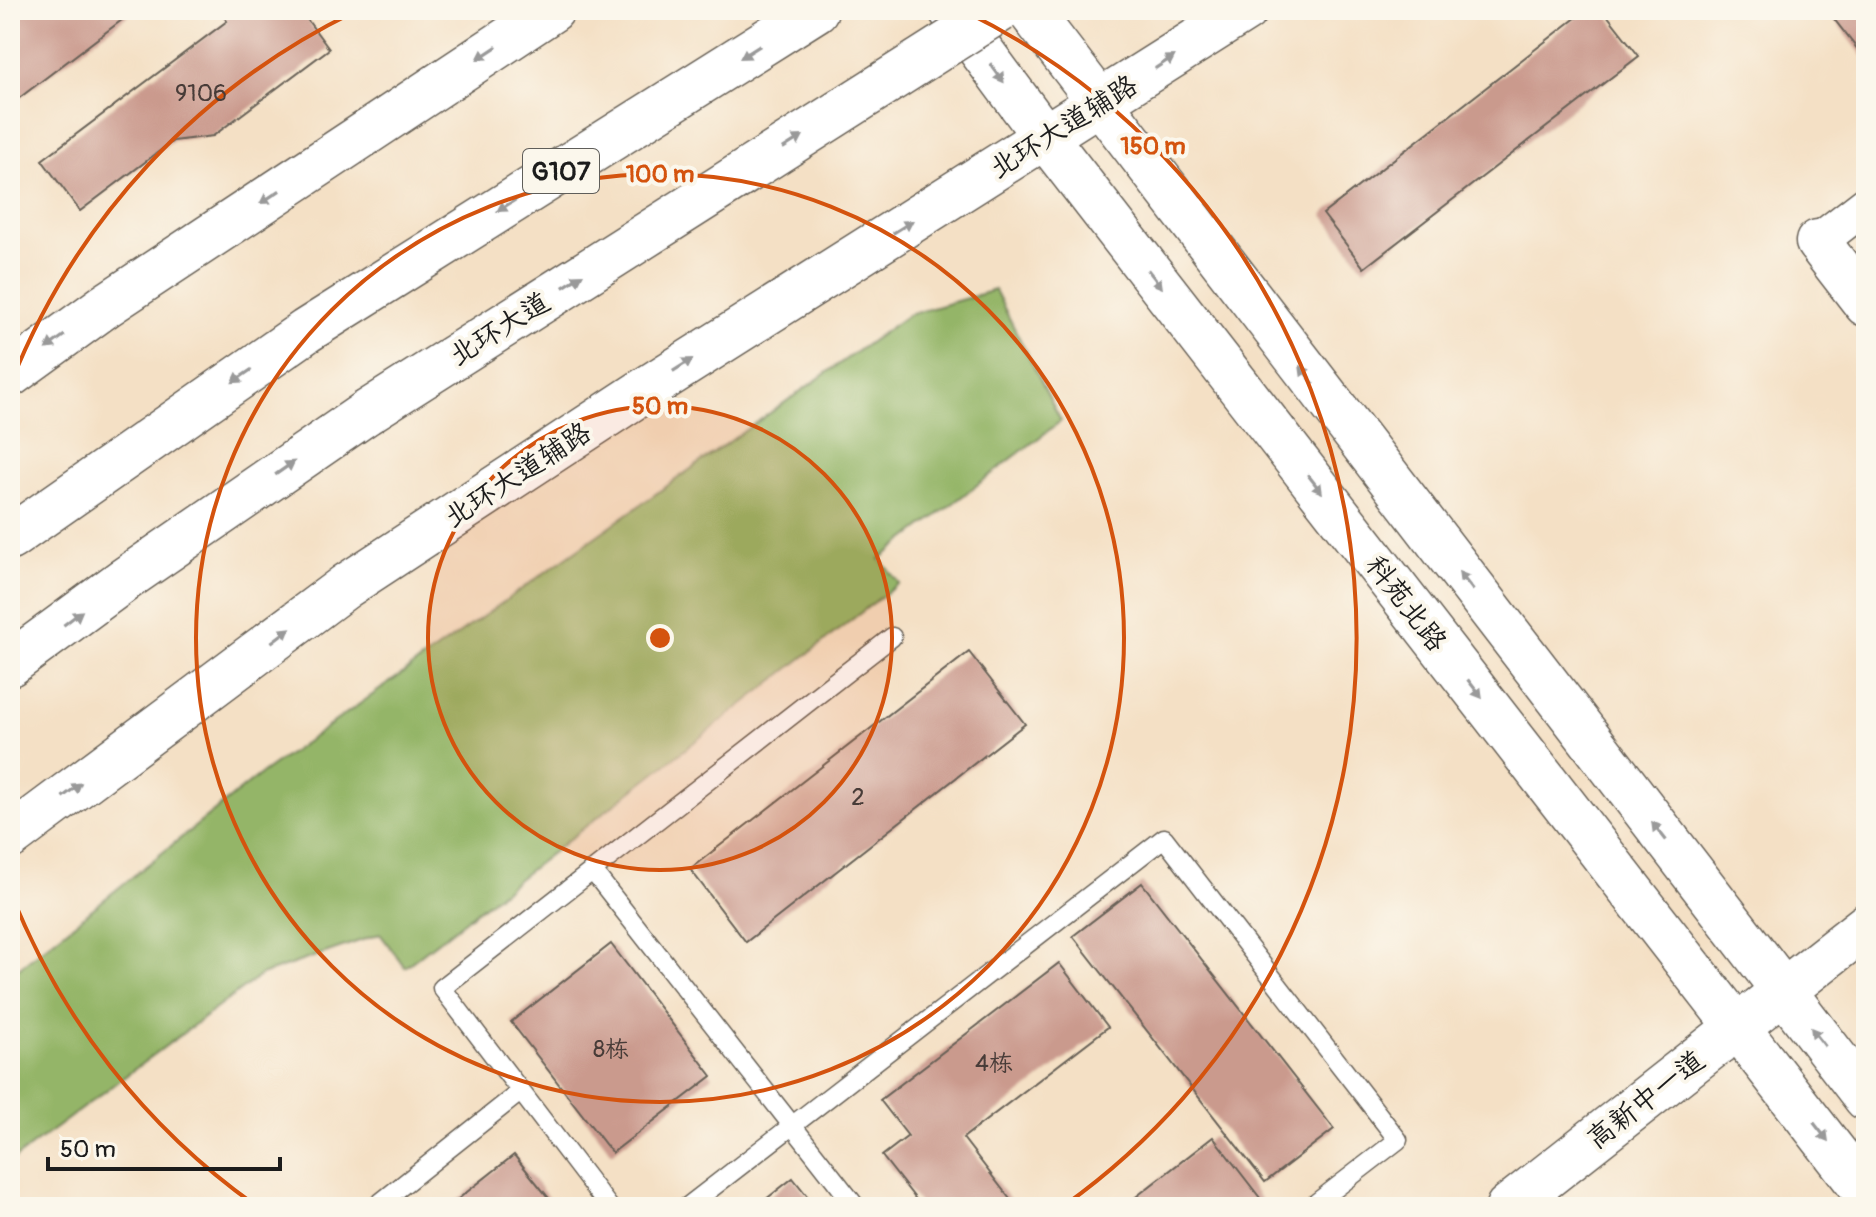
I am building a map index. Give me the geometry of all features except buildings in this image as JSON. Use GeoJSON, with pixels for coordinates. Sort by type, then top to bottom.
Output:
{"type":"FeatureCollection","features":[{"type":"Feature","properties":{"kind":"main road"},"geometry":{"type":"LineString","coordinates":[[10,375],[105,306],[552,10]]}},
{"type":"Feature","properties":{"kind":"main road","name":"G107"},"geometry":{"type":"LineString","coordinates":[[10,538],[306,331],[816,10]]}},
{"type":"Feature","properties":{"kind":"main road","name":"科苑北路"},"geometry":{"type":"LineString","coordinates":[[951,10],[1045,137],[1866,1193]]}},
{"type":"Feature","properties":{"kind":"main road","name":"北环大道"},"geometry":{"type":"LineString","coordinates":[[10,664],[124,580],[366,413],[1000,10]]}},
{"type":"Feature","properties":{"kind":"main road"},"geometry":{"type":"LineString","coordinates":[[1029,10],[1099,105],[1866,1098]]}},
{"type":"Feature","properties":{"kind":"main road","name":"北环大道辅路"},"geometry":{"type":"LineString","coordinates":[[10,837],[346,586],[651,386],[1245,10]]}},
{"type":"Feature","properties":{"kind":"main road"},"geometry":{"type":"LineString","coordinates":[[1818,242],[1866,304]]}},
{"type":"Feature","properties":{"kind":"main road"},"geometry":{"type":"LineString","coordinates":[[10,518],[114,463]]}},
{"type":"Feature","properties":{"kind":"main road","name":"高新中一道"},"geometry":{"type":"LineString","coordinates":[[1508,1207],[1866,926]]}},
{"type":"Feature","properties":{"kind":"street"},"geometry":{"type":"LineString","coordinates":[[1818,242],[1866,205]]}},
{"type":"Feature","properties":{"kind":"lane"},"geometry":{"type":"LineString","coordinates":[[609,1207],[442,988],[892,637]]}},
{"type":"Feature","properties":{"kind":"lane"},"geometry":{"type":"LineString","coordinates":[[687,1207],[1164,838],[1398,1140],[1311,1207]]}},
{"type":"Feature","properties":{"kind":"lane"},"geometry":{"type":"LineString","coordinates":[[592,870],[856,1207]]}},
{"type":"Feature","properties":{"kind":"lane"},"geometry":{"type":"LineString","coordinates":[[375,1207],[520,1092]]}},
{"type":"Feature","properties":{"kind":"green space"},"geometry":{"type":"Polygon","coordinates":[[[995,290],[1061,421],[880,559],[899,583],[405,967],[380,934],[261,975],[10,1162],[10,975],[258,776],[908,315],[995,290]]]}}]}
